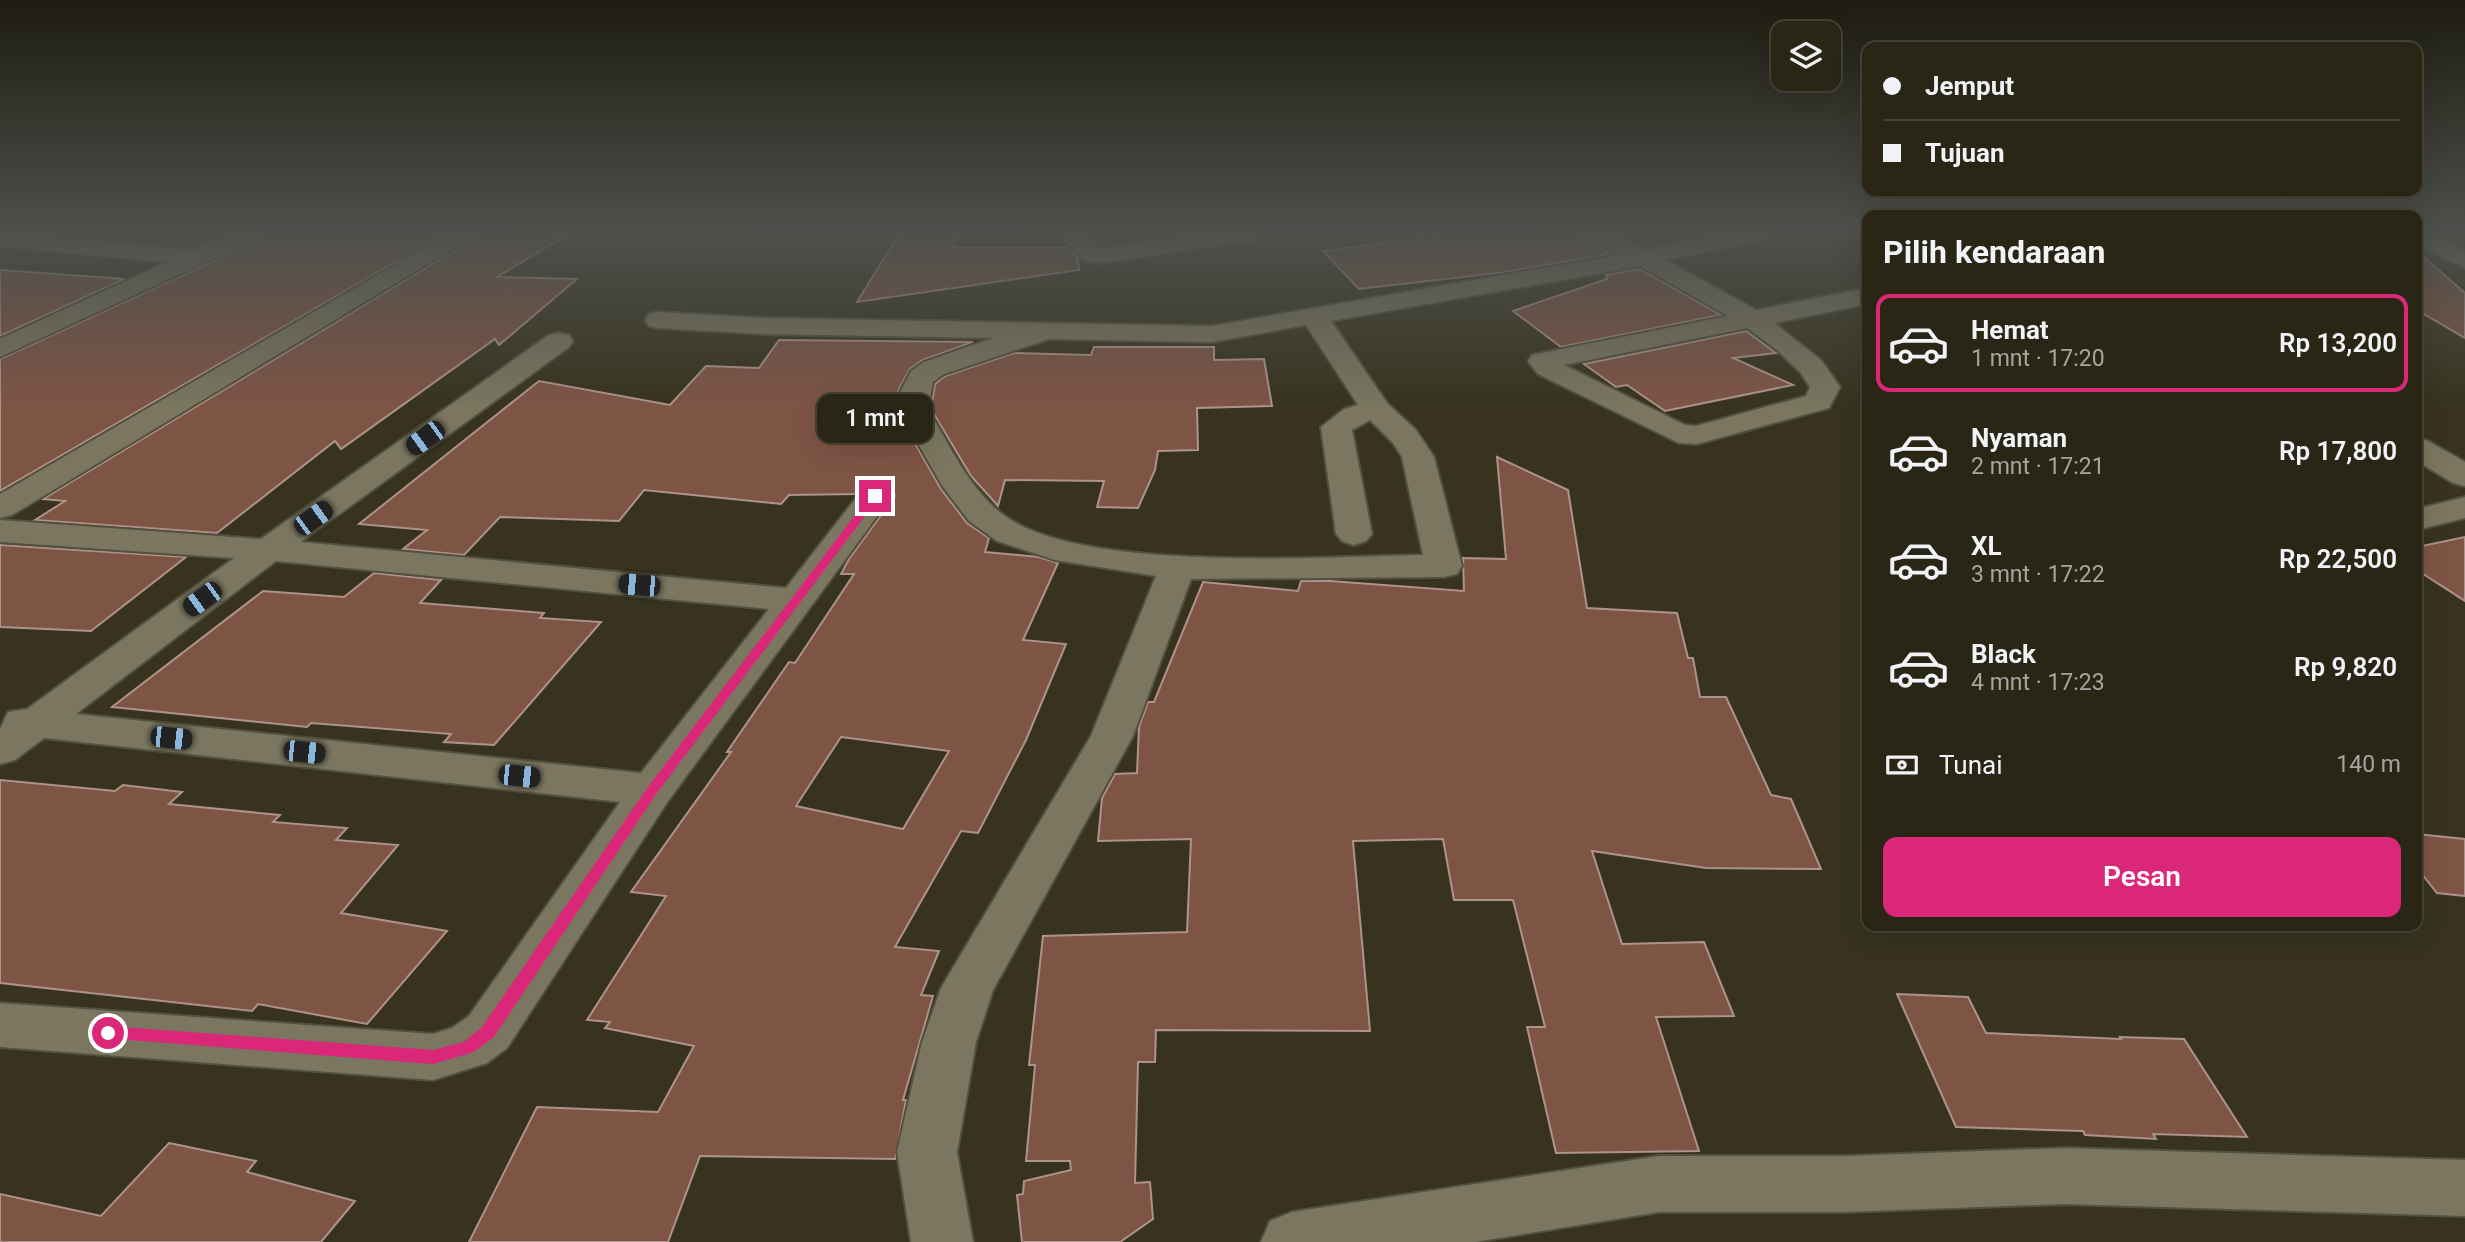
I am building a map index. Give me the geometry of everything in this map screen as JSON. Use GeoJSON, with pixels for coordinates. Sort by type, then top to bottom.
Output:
{"type":"FeatureCollection","features":[{"type":"Feature","properties":{"kind":"street"},"geometry":{"type":"LineString","coordinates":[[0,328],[82,291]]}},
{"type":"Feature","properties":{"kind":"street"},"geometry":{"type":"LineString","coordinates":[[0,349],[112,291]]}},
{"type":"Feature","properties":{"kind":"street"},"geometry":{"type":"LineString","coordinates":[[0,508],[369,291]]}},
{"type":"Feature","properties":{"kind":"street"},"geometry":{"type":"LineString","coordinates":[[657,320],[766,326],[1212,334],[1315,318],[1443,291]]}},
{"type":"Feature","properties":{"kind":"street"},"geometry":{"type":"LineString","coordinates":[[1701,291],[1750,319],[1784,340],[1818,371],[1825,387],[1818,402],[1688,436],[1672,431],[1542,364],[1546,359],[1750,319],[1862,297]]}},
{"type":"Feature","properties":{"kind":"street"},"geometry":{"type":"LineString","coordinates":[[1044,332],[940,365],[924,374],[916,386],[913,409],[968,496],[990,523],[1025,541],[1177,568],[1444,566],[1418,457],[1405,438],[1376,409],[1315,318]]}},
{"type":"Feature","properties":{"kind":"street"},"geometry":{"type":"LineString","coordinates":[[0,750],[18,722],[268,550],[559,341]]}},
{"type":"Feature","properties":{"kind":"street"},"geometry":{"type":"LineString","coordinates":[[1354,534],[1335,427],[1355,415],[1376,409]]}},
{"type":"Feature","properties":{"kind":"street"},"geometry":{"type":"LineString","coordinates":[[2422,452],[2465,476]]}},
{"type":"Feature","properties":{"kind":"street"},"geometry":{"type":"LineString","coordinates":[[0,1025],[433,1057],[459,1051],[488,1032],[652,790],[875,496]]}},
{"type":"Feature","properties":{"kind":"street"},"geometry":{"type":"LineString","coordinates":[[0,531],[268,550],[798,600]]}},
{"type":"Feature","properties":{"kind":"street"},"geometry":{"type":"LineString","coordinates":[[942,1242],[927,1152],[949,1042],[967,988],[1112,736],[1177,568]]}},
{"type":"Feature","properties":{"kind":"street"},"geometry":{"type":"LineString","coordinates":[[18,722],[652,790]]}},
{"type":"Feature","properties":{"kind":"street"},"geometry":{"type":"LineString","coordinates":[[1292,1242],[1658,1184],[1846,1184],[2064,1176],[2465,1188]]}},
{"type":"Feature","properties":{"kind":"building"},"geometry":{"type":"Polygon","coordinates":[[[0,291],[99,291],[0,336],[0,291]]]}},
{"type":"Feature","properties":{"kind":"building"},"geometry":{"type":"Polygon","coordinates":[[[148,291],[346,291],[0,491],[0,359],[148,291]]]}},
{"type":"Feature","properties":{"kind":"building"},"geometry":{"type":"Polygon","coordinates":[[[388,291],[563,291],[499,345],[495,339],[341,449],[335,441],[217,533],[35,520],[65,501],[43,499],[388,291]]]}},
{"type":"Feature","properties":{"kind":"building"},"geometry":{"type":"Polygon","coordinates":[[[864,291],[934,291],[857,302],[864,291]]]}},
{"type":"Feature","properties":{"kind":"building"},"geometry":{"type":"Polygon","coordinates":[[[1572,291],[1679,291],[1721,315],[1561,347],[1513,311],[1572,291]]]}},
{"type":"Feature","properties":{"kind":"building"},"geometry":{"type":"Polygon","coordinates":[[[2422,291],[2465,293],[2465,338],[2422,313],[2422,291]]]}},
{"type":"Feature","properties":{"kind":"building"},"geometry":{"type":"Polygon","coordinates":[[[1746,331],[1776,353],[1733,358],[1793,385],[1665,411],[1627,385],[1616,387],[1584,364],[1746,331]]]}},
{"type":"Feature","properties":{"kind":"building"},"geometry":{"type":"Polygon","coordinates":[[[779,340],[973,342],[923,360],[910,369],[899,389],[896,410],[941,489],[967,523],[989,538],[985,552],[1039,557],[1058,563],[1023,640],[1066,644],[1026,740],[978,833],[961,831],[895,947],[939,951],[921,995],[933,996],[903,1100],[906,1100],[895,1159],[700,1156],[668,1242],[469,1242],[537,1107],[658,1112],[694,1046],[605,1028],[610,1022],[587,1020],[666,896],[631,892],[731,752],[727,752],[789,662],[795,663],[854,574],[841,574],[849,559],[895,496],[888,486],[876,483],[862,486],[856,494],[789,495],[781,504],[644,490],[619,521],[500,517],[464,555],[403,549],[427,530],[359,524],[539,381],[670,405],[706,366],[759,368],[779,340]],[[841,737],[796,806],[903,829],[949,751],[841,737]]]}},
{"type":"Feature","properties":{"kind":"building"},"geometry":{"type":"Polygon","coordinates":[[[1094,347],[1214,347],[1214,360],[1264,359],[1272,406],[1197,408],[1198,450],[1158,451],[1155,470],[1138,508],[1097,507],[1104,481],[1005,480],[998,506],[971,476],[931,409],[935,384],[945,376],[1014,353],[1091,355],[1094,347]]]}},
{"type":"Feature","properties":{"kind":"building"},"geometry":{"type":"Polygon","coordinates":[[[1497,457],[1568,490],[1587,608],[1677,613],[1688,658],[1693,658],[1700,697],[1726,697],[1771,795],[1791,799],[1821,869],[1706,868],[1592,851],[1622,944],[1704,942],[1734,1016],[1656,1017],[1699,1151],[1556,1153],[1527,1027],[1545,1027],[1513,900],[1454,900],[1443,839],[1353,841],[1370,1031],[1156,1030],[1155,1062],[1138,1062],[1135,1183],[1150,1182],[1153,1219],[1120,1242],[1022,1242],[1017,1195],[1023,1194],[1024,1181],[1071,1170],[1070,1161],[1026,1161],[1035,1065],[1029,1065],[1043,936],[1187,932],[1191,839],[1098,841],[1102,798],[1115,774],[1137,773],[1139,727],[1148,702],[1154,702],[1203,582],[1298,591],[1301,581],[1330,581],[1464,591],[1463,558],[1506,559],[1497,457]]]}},
{"type":"Feature","properties":{"kind":"building"},"geometry":{"type":"Polygon","coordinates":[[[2465,537],[2465,601],[2422,573],[2422,546],[2465,537]]]}},
{"type":"Feature","properties":{"kind":"building"},"geometry":{"type":"Polygon","coordinates":[[[0,545],[186,557],[91,631],[0,627],[0,545]]]}},
{"type":"Feature","properties":{"kind":"building"},"geometry":{"type":"Polygon","coordinates":[[[374,573],[441,580],[420,603],[544,613],[540,618],[601,622],[494,745],[444,742],[451,734],[311,723],[307,727],[112,707],[263,591],[344,597],[374,573]]]}},
{"type":"Feature","properties":{"kind":"building"},"geometry":{"type":"Polygon","coordinates":[[[0,780],[115,791],[123,785],[182,792],[169,804],[280,815],[273,822],[347,828],[336,840],[398,845],[341,913],[447,931],[367,1024],[258,1004],[252,1011],[0,983],[0,780]]]}},
{"type":"Feature","properties":{"kind":"building"},"geometry":{"type":"Polygon","coordinates":[[[2422,835],[2465,839],[2465,896],[2437,893],[2422,874],[2422,835]]]}},
{"type":"Feature","properties":{"kind":"building"},"geometry":{"type":"Polygon","coordinates":[[[1897,994],[1968,997],[1986,1033],[2184,1039],[2247,1137],[2153,1134],[2156,1139],[2085,1135],[2083,1131],[1956,1127],[1897,994]]]}},
{"type":"Feature","properties":{"kind":"building"},"geometry":{"type":"Polygon","coordinates":[[[169,1143],[256,1161],[247,1172],[355,1201],[321,1242],[0,1242],[0,1194],[101,1216],[169,1143]]]}},
{"type":"Feature","properties":{"kind":"route"},"geometry":{"type":"LineString","coordinates":[[108,1033],[433,1057],[468,1047],[488,1032],[652,790],[875,496]]}}]}
